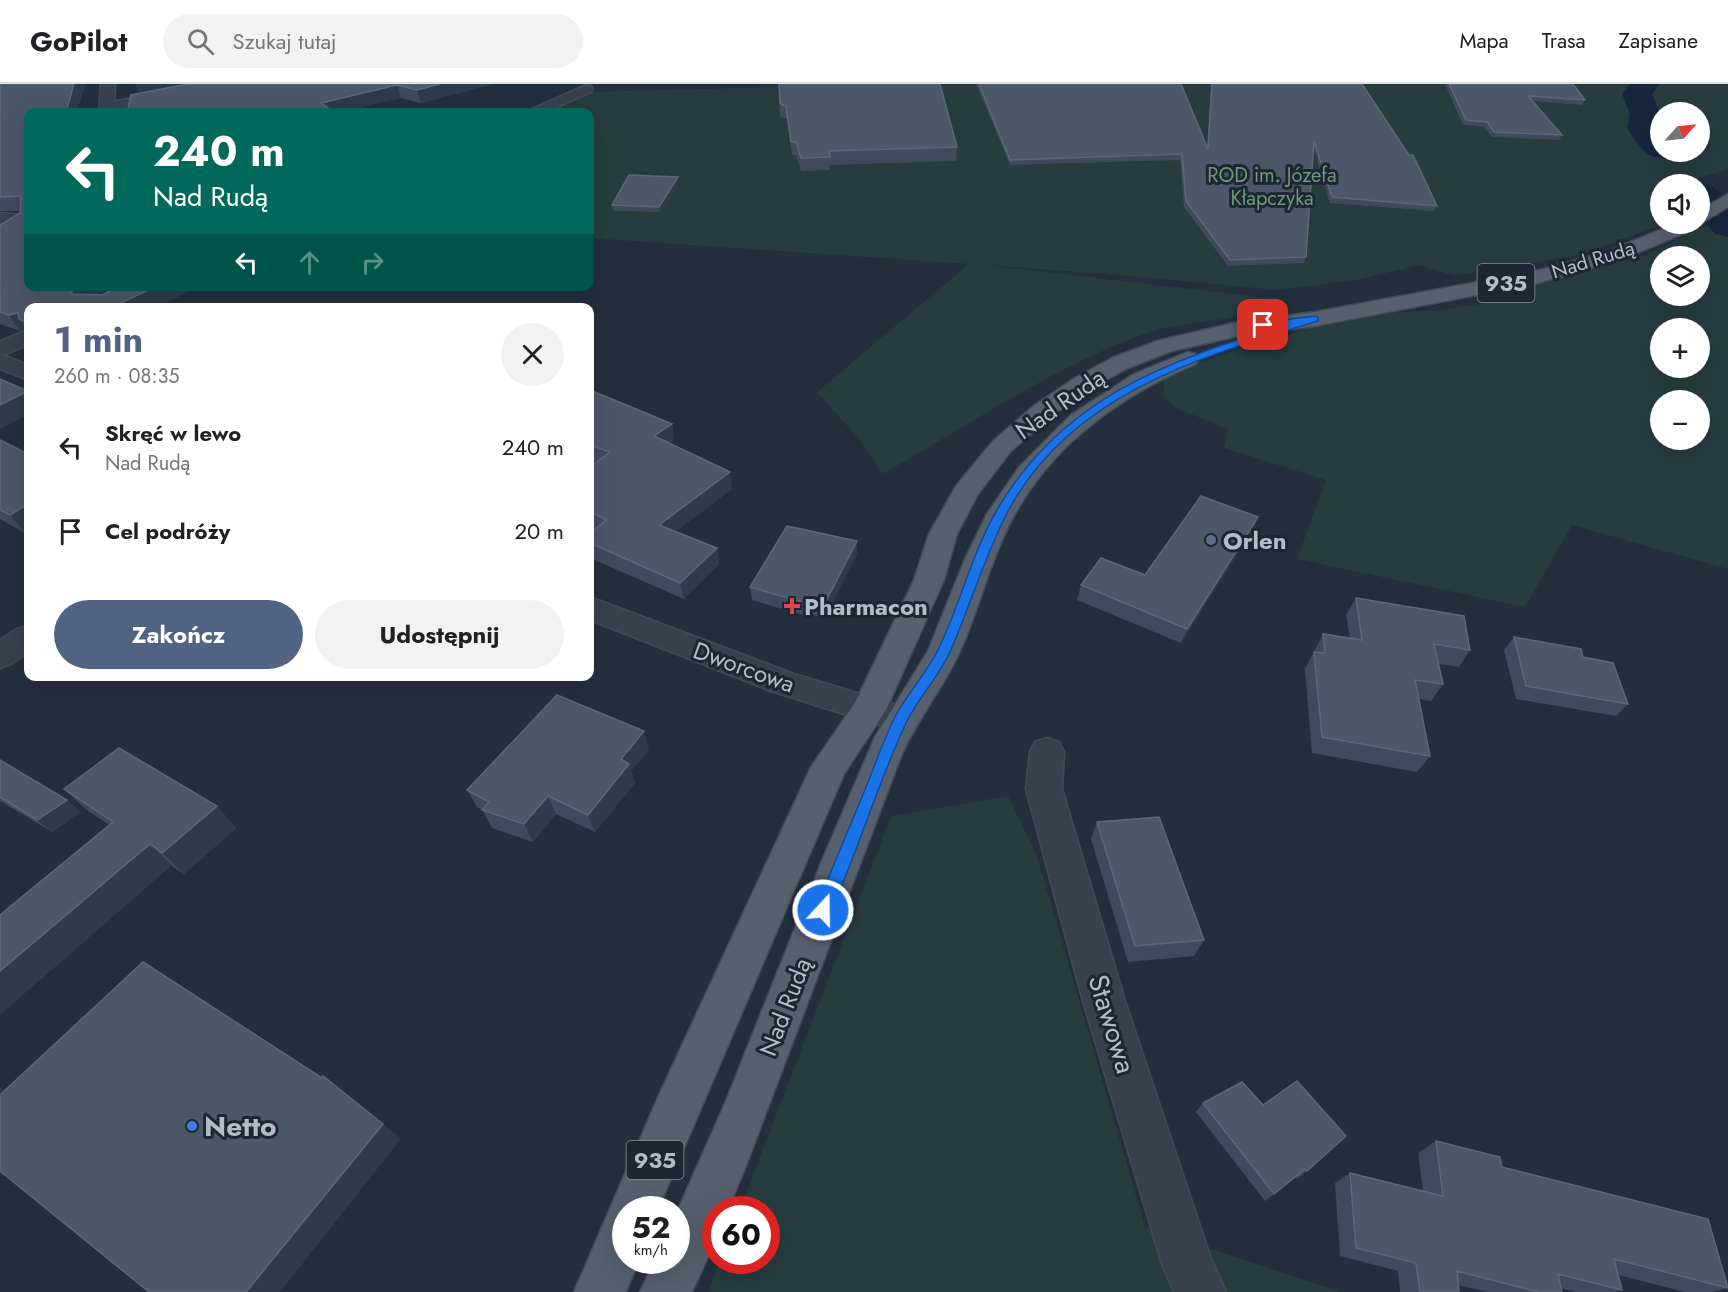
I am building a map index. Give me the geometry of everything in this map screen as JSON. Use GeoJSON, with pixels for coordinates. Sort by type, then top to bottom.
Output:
{"type":"FeatureCollection","features":[{"type":"Feature","properties":{"kind":"main road"},"geometry":{"type":"LineString","coordinates":[[1710,211],[1726,201]]}},
{"type":"Feature","properties":{"kind":"main road","name":"Nad Rudą"},"geometry":{"type":"LineString","coordinates":[[666,1292],[704,1213],[866,802],[885,715],[943,534],[966,492],[1002,446],[1030,421],[1083,383],[1120,363],[1165,346],[1234,330],[1315,319],[1564,270],[1634,248],[1667,234]]}},
{"type":"Feature","properties":{"kind":"main road","name":"Nad Rudą"},"geometry":{"type":"LineString","coordinates":[[640,1196],[829,767],[885,715],[943,654],[980,557],[1002,511],[1026,475],[1051,446],[1094,409],[1160,370],[1204,353],[1315,319]]}},
{"type":"Feature","properties":{"kind":"main road"},"geometry":{"type":"LineString","coordinates":[[600,1292],[612,1263]]}},
{"type":"Feature","properties":{"kind":"street"},"geometry":{"type":"LineString","coordinates":[[107,108],[108,84]]}},
{"type":"Feature","properties":{"kind":"street"},"geometry":{"type":"LineString","coordinates":[[116,108],[225,84]]}},
{"type":"Feature","properties":{"kind":"street"},"geometry":{"type":"LineString","coordinates":[[540,108],[579,87]]}},
{"type":"Feature","properties":{"kind":"street"},"geometry":{"type":"LineString","coordinates":[[0,219],[24,219]]}},
{"type":"Feature","properties":{"kind":"street"},"geometry":{"type":"LineString","coordinates":[[0,237],[24,221]]}},
{"type":"Feature","properties":{"kind":"street"},"geometry":{"type":"LineString","coordinates":[[0,349],[24,339]]}},
{"type":"Feature","properties":{"kind":"street"},"geometry":{"type":"LineString","coordinates":[[0,361],[24,371]]}},
{"type":"Feature","properties":{"kind":"street","name":"Dworcowa"},"geometry":{"type":"LineString","coordinates":[[594,610],[773,678],[885,715]]}},
{"type":"Feature","properties":{"kind":"street"},"geometry":{"type":"LineString","coordinates":[[0,656],[24,640]]}},
{"type":"Feature","properties":{"kind":"street","name":"Stawowa"},"geometry":{"type":"LineString","coordinates":[[1047,752],[1044,789],[1104,1002],[1187,1264],[1200,1292]]}},
{"type":"Feature","properties":{"kind":"green space","name":"ROD im. Józefa Kłapczyka"},"geometry":{"type":"Polygon","coordinates":[[[886,84],[1728,84],[1728,169],[1710,175],[1650,174],[1650,229],[1583,254],[1455,276],[1420,265],[1356,280],[1276,290],[985,265],[1277,299],[1248,314],[1163,328],[1112,347],[1011,398],[882,474],[860,440],[817,392],[969,264],[594,238],[594,108],[550,108],[588,92],[886,84]]]}},
{"type":"Feature","properties":{"kind":"green space"},"geometry":{"type":"Polygon","coordinates":[[[1728,215],[1728,569],[1572,525],[1525,607],[1297,559],[1326,480],[1224,448],[1228,429],[1176,408],[1164,397],[1164,380],[1176,371],[1239,349],[1314,327],[1386,313],[1443,310],[1491,302],[1520,288],[1650,253],[1650,306],[1710,306],[1710,246],[1664,246],[1689,234],[1710,234],[1710,224],[1728,215]]]}},
{"type":"Feature","properties":{"kind":"green space"},"geometry":{"type":"Polygon","coordinates":[[[1008,796],[1037,856],[1145,1227],[1341,1292],[708,1292],[715,1274],[780,1274],[780,1196],[745,1196],[891,816],[1008,796]]]}},
{"type":"Feature","properties":{"kind":"building"},"geometry":{"type":"Polygon","coordinates":[[[0,84],[74,84],[67,108],[24,108],[24,291],[72,291],[71,294],[102,295],[110,291],[146,291],[121,303],[24,303],[24,321],[19,319],[18,313],[9,315],[0,312],[0,225],[20,213],[21,196],[0,197],[0,84]]]}},
{"type":"Feature","properties":{"kind":"building"},"geometry":{"type":"Polygon","coordinates":[[[188,84],[440,84],[417,90],[397,85],[321,103],[328,108],[128,108],[131,95],[188,84]]]}},
{"type":"Feature","properties":{"kind":"building"},"geometry":{"type":"Polygon","coordinates":[[[779,84],[940,84],[957,147],[829,151],[830,157],[801,158],[796,142],[791,142],[786,107],[780,103],[779,84]]]}},
{"type":"Feature","properties":{"kind":"building"},"geometry":{"type":"Polygon","coordinates":[[[979,84],[1181,84],[1208,149],[1212,84],[1362,84],[1409,155],[1413,155],[1437,206],[1332,197],[1314,141],[1306,257],[1230,260],[1186,201],[1182,154],[1010,160],[979,84]]]}},
{"type":"Feature","properties":{"kind":"building"},"geometry":{"type":"Polygon","coordinates":[[[1449,84],[1573,84],[1585,100],[1528,96],[1562,135],[1494,132],[1487,122],[1466,120],[1449,84]]]}},
{"type":"Feature","properties":{"kind":"building"},"geometry":{"type":"Polygon","coordinates":[[[629,175],[678,177],[659,207],[612,205],[629,175]]]}},
{"type":"Feature","properties":{"kind":"building"},"geometry":{"type":"Polygon","coordinates":[[[0,379],[24,389],[24,393],[0,405],[0,379]]]}},
{"type":"Feature","properties":{"kind":"building"},"geometry":{"type":"Polygon","coordinates":[[[594,392],[672,424],[654,436],[730,472],[659,525],[717,548],[680,583],[594,545],[594,530],[606,520],[594,513],[594,464],[610,452],[594,446],[594,392]]]}},
{"type":"Feature","properties":{"kind":"building"},"geometry":{"type":"Polygon","coordinates":[[[0,440],[24,452],[24,506],[10,515],[0,510],[0,440]]]}},
{"type":"Feature","properties":{"kind":"building"},"geometry":{"type":"Polygon","coordinates":[[[1201,496],[1258,517],[1187,629],[1081,585],[1101,558],[1145,575],[1201,496]]]}},
{"type":"Feature","properties":{"kind":"building"},"geometry":{"type":"Polygon","coordinates":[[[787,526],[857,541],[824,605],[807,601],[806,603],[750,587],[787,526]]]}},
{"type":"Feature","properties":{"kind":"building"},"geometry":{"type":"Polygon","coordinates":[[[1356,598],[1464,616],[1470,650],[1434,644],[1443,684],[1415,680],[1430,756],[1322,737],[1314,652],[1325,653],[1323,634],[1362,640],[1356,598]]]}},
{"type":"Feature","properties":{"kind":"building"},"geometry":{"type":"Polygon","coordinates":[[[1514,637],[1581,649],[1583,657],[1613,663],[1628,704],[1526,686],[1514,637]]]}},
{"type":"Feature","properties":{"kind":"building"},"geometry":{"type":"Polygon","coordinates":[[[557,695],[644,731],[621,759],[629,764],[588,815],[548,796],[524,824],[482,810],[489,802],[467,790],[557,695]]]}},
{"type":"Feature","properties":{"kind":"building"},"geometry":{"type":"Polygon","coordinates":[[[119,748],[217,806],[162,853],[150,844],[0,971],[0,915],[113,822],[64,789],[119,748]]]}},
{"type":"Feature","properties":{"kind":"building"},"geometry":{"type":"Polygon","coordinates":[[[0,760],[67,800],[37,820],[0,797],[0,760]]]}},
{"type":"Feature","properties":{"kind":"building"},"geometry":{"type":"Polygon","coordinates":[[[1159,817],[1204,940],[1135,946],[1097,822],[1159,817]]]}},
{"type":"Feature","properties":{"kind":"building","name":"Netto"},"geometry":{"type":"Polygon","coordinates":[[[143,962],[322,1078],[323,1076],[383,1124],[246,1292],[149,1292],[0,1171],[0,1095],[143,962]]]}},
{"type":"Feature","properties":{"kind":"building"},"geometry":{"type":"Polygon","coordinates":[[[1297,1081],[1346,1136],[1307,1171],[1305,1169],[1274,1194],[1203,1103],[1242,1082],[1263,1105],[1297,1081]]]}},
{"type":"Feature","properties":{"kind":"building"},"geometry":{"type":"Polygon","coordinates":[[[1436,1141],[1500,1157],[1502,1167],[1708,1219],[1728,1288],[1614,1259],[1622,1290],[1558,1274],[1562,1292],[1538,1292],[1457,1271],[1459,1292],[1420,1292],[1416,1263],[1356,1248],[1350,1173],[1443,1196],[1436,1141]]]}},
{"type":"Feature","properties":{"kind":"waterway"},"geometry":{"type":"LineString","coordinates":[[1645,84],[1637,94],[1645,114],[1643,128],[1650,137]]}},
{"type":"Feature","properties":{"kind":"waterway"},"geometry":{"type":"LineString","coordinates":[[1710,205],[1728,226]]}},
{"type":"Feature","properties":{"kind":"place","name":"Orlen"},"geometry":{"type":"Point","coordinates":[1211,540]}},
{"type":"Feature","properties":{"kind":"place","name":"Pharmacon"},"geometry":{"type":"Point","coordinates":[792,606]}},
{"type":"Feature","properties":{"kind":"place","name":"Netto"},"geometry":{"type":"Point","coordinates":[192,1126]}},
{"type":"Feature","properties":{"kind":"route"},"geometry":{"type":"LineString","coordinates":[[823,910],[901,719],[943,654],[980,557],[1002,511],[1026,475],[1051,446],[1094,409],[1154,374],[1204,353],[1315,319],[1263,325]]}}]}
